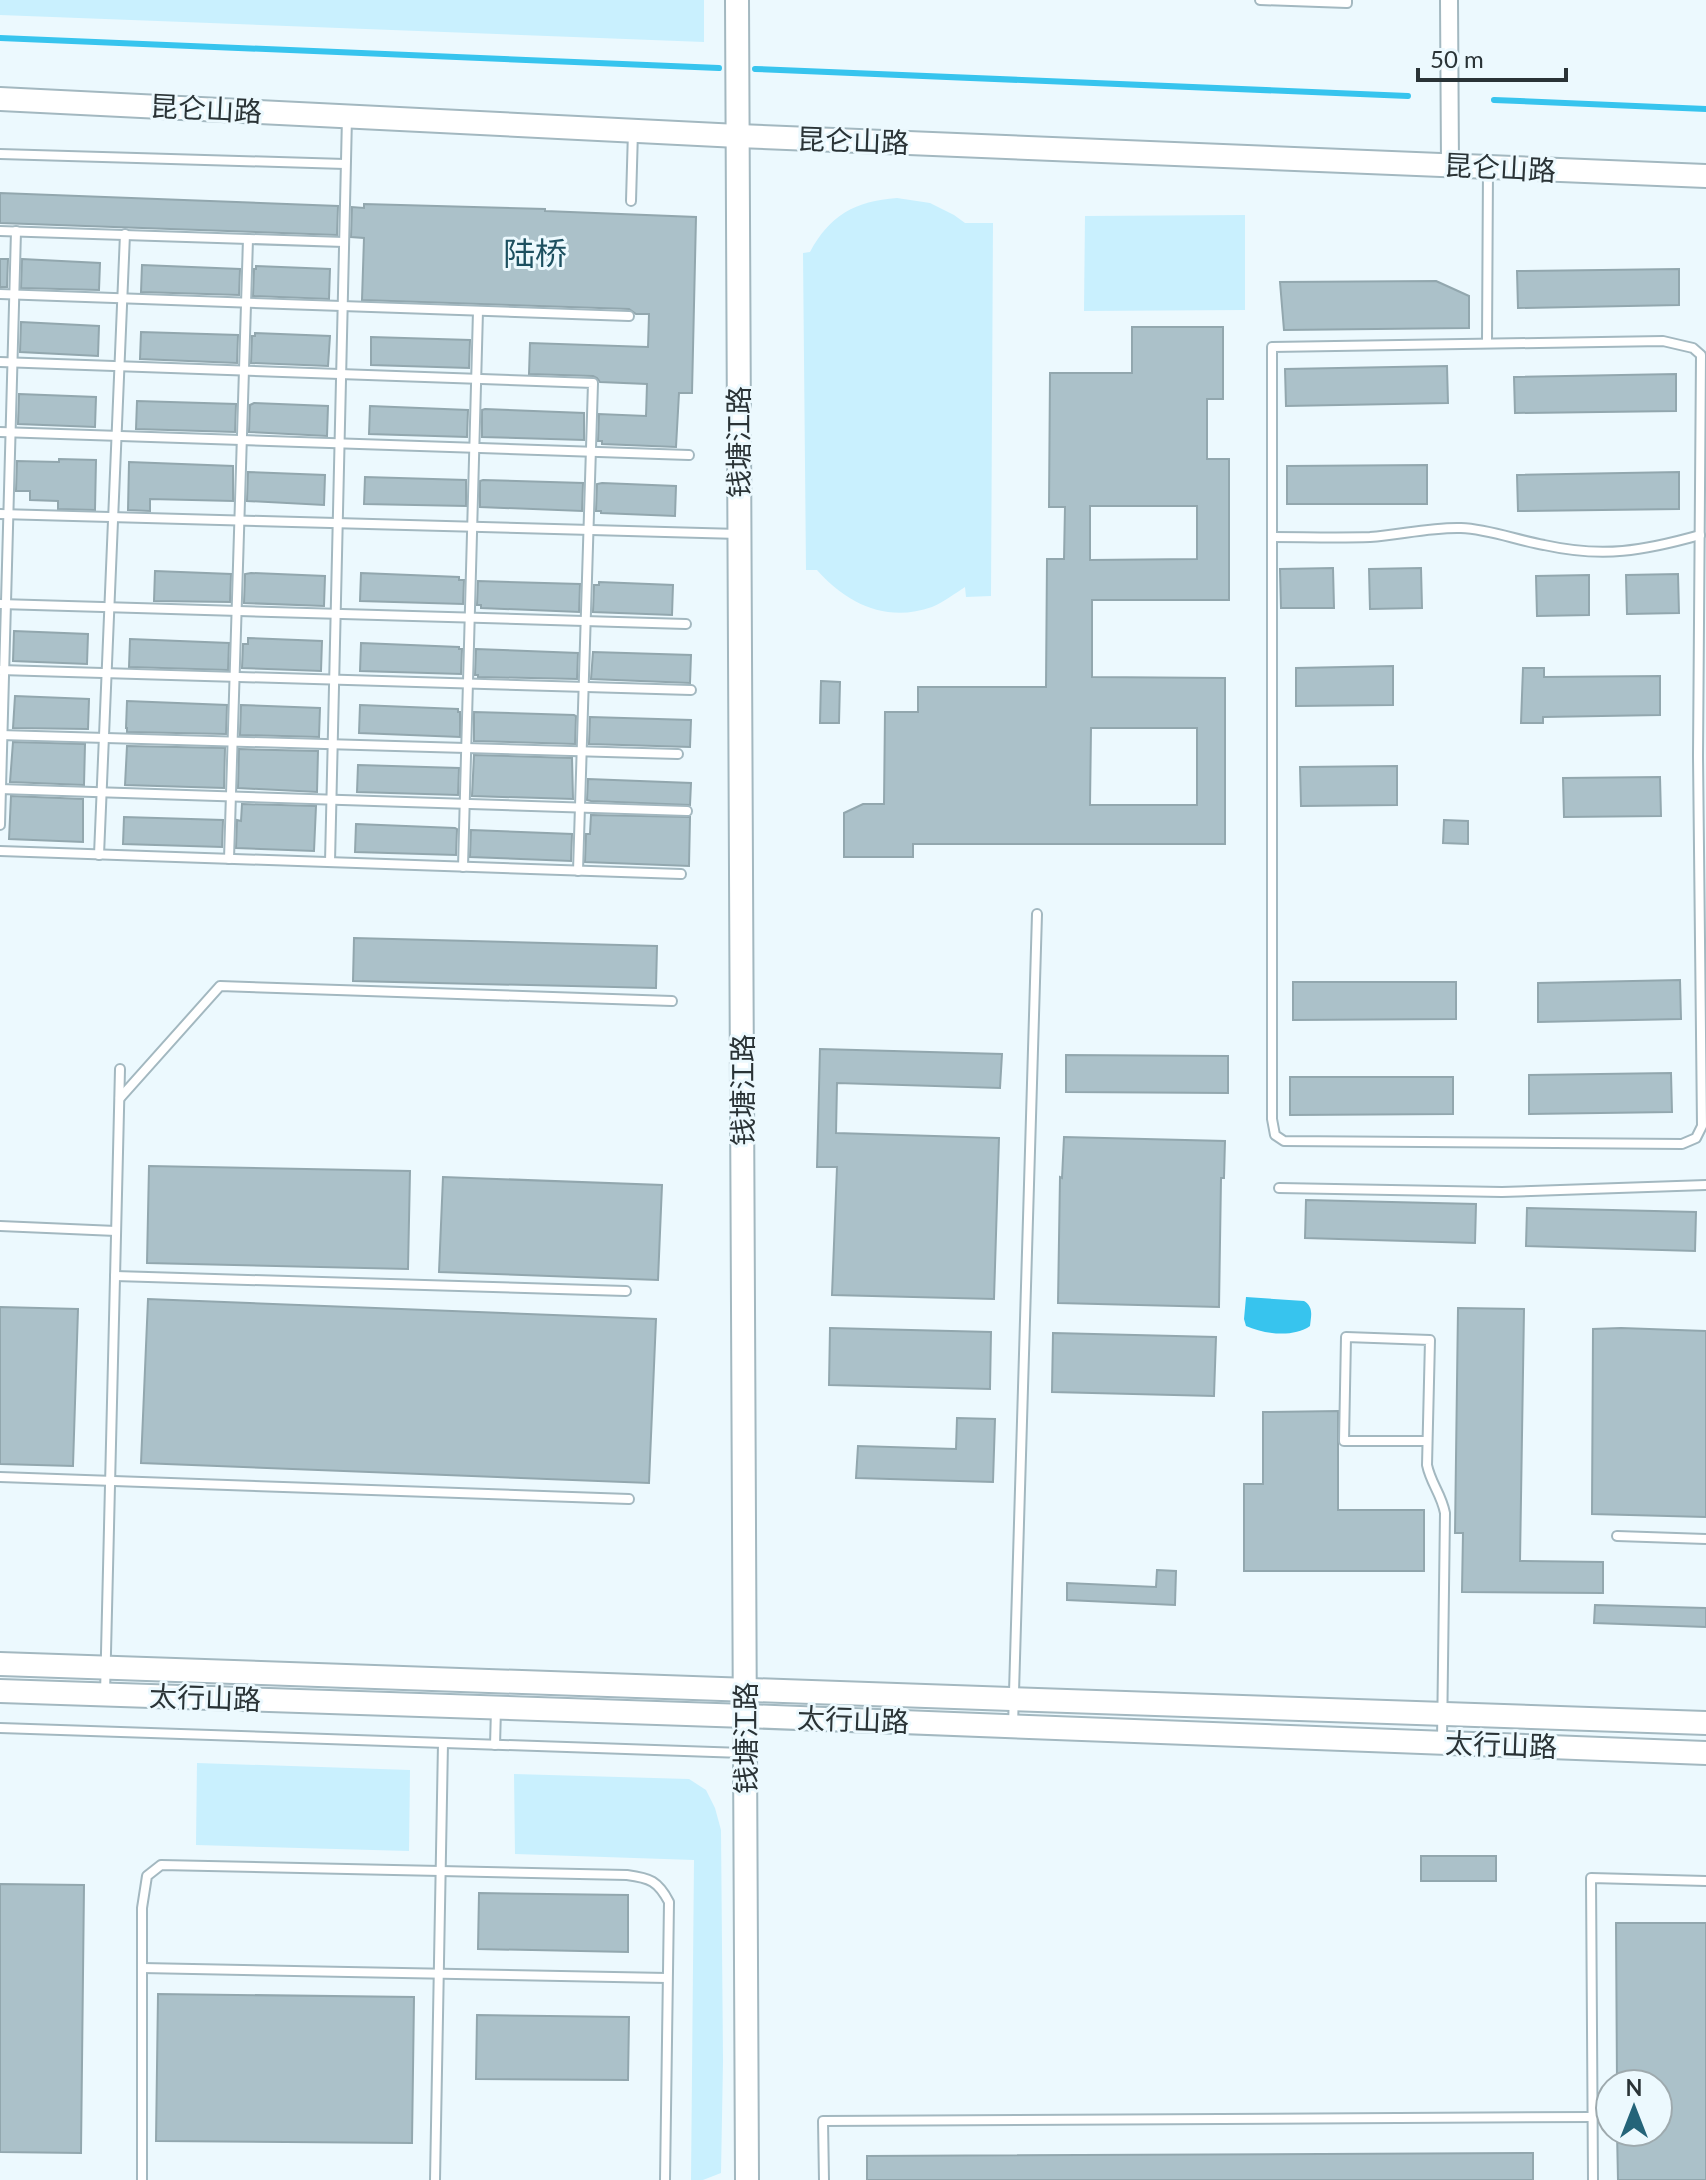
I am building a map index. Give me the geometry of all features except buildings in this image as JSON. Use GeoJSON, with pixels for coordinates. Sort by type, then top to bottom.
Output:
{"type":"FeatureCollection","features":[{"type":"Feature","properties":{"kind":"street","name":"钱塘江路"},"geometry":{"type":"LineString","coordinates":[[737,0],[747,2180]]}},
{"type":"Feature","properties":{"kind":"street"},"geometry":{"type":"LineString","coordinates":[[1449,0],[1450,165]]}},
{"type":"Feature","properties":{"kind":"street","name":"昆仑山路"},"geometry":{"type":"LineString","coordinates":[[0,99],[738,136],[1706,176]]}},
{"type":"Feature","properties":{"kind":"street","name":"太行山路"},"geometry":{"type":"LineString","coordinates":[[0,1664],[1706,1723]]}},
{"type":"Feature","properties":{"kind":"street","name":"太行山路"},"geometry":{"type":"LineString","coordinates":[[0,1691],[1706,1753]]}},
{"type":"Feature","properties":{"kind":"lane"},"geometry":{"type":"LineString","coordinates":[[1260,0],[1347,3],[1347,0]]}},
{"type":"Feature","properties":{"kind":"lane"},"geometry":{"type":"LineString","coordinates":[[330,862],[347,116]]}},
{"type":"Feature","properties":{"kind":"lane"},"geometry":{"type":"LineString","coordinates":[[631,201],[633,131]]}},
{"type":"Feature","properties":{"kind":"lane"},"geometry":{"type":"LineString","coordinates":[[0,154],[345,164]]}},
{"type":"Feature","properties":{"kind":"lane"},"geometry":{"type":"LineString","coordinates":[[1487,343],[1488,168]]}},
{"type":"Feature","properties":{"kind":"lane"},"geometry":{"type":"LineString","coordinates":[[0,231],[344,242]]}},
{"type":"Feature","properties":{"kind":"lane"},"geometry":{"type":"LineString","coordinates":[[0,825],[4,514],[11,432],[16,231]]}},
{"type":"Feature","properties":{"kind":"lane"},"geometry":{"type":"LineString","coordinates":[[99,855],[125,234]]}},
{"type":"Feature","properties":{"kind":"lane"},"geometry":{"type":"LineString","coordinates":[[229,859],[248,239]]}},
{"type":"Feature","properties":{"kind":"lane"},"geometry":{"type":"LineString","coordinates":[[0,294],[629,316]]}},
{"type":"Feature","properties":{"kind":"lane"},"geometry":{"type":"LineString","coordinates":[[463,867],[478,311]]}},
{"type":"Feature","properties":{"kind":"lane"},"geometry":{"type":"LineString","coordinates":[[1663,341],[1693,348],[1701,355],[1698,756],[1702,1126],[1696,1138],[1682,1144],[1284,1141],[1275,1135],[1272,1119],[1272,347],[1487,343],[1663,341]]}},
{"type":"Feature","properties":{"kind":"lane"},"geometry":{"type":"LineString","coordinates":[[0,362],[593,383],[578,871]]}},
{"type":"Feature","properties":{"kind":"lane"},"geometry":{"type":"LineString","coordinates":[[0,432],[689,455]]}},
{"type":"Feature","properties":{"kind":"lane"},"geometry":{"type":"LineString","coordinates":[[4,514],[740,534]]}},
{"type":"Feature","properties":{"kind":"lane"},"geometry":{"type":"LineString","coordinates":[[1272,537],[1369,537],[1462,528],[1548,546],[1608,553],[1653,548],[1700,535]]}},
{"type":"Feature","properties":{"kind":"lane"},"geometry":{"type":"LineString","coordinates":[[3,604],[686,624]]}},
{"type":"Feature","properties":{"kind":"lane"},"geometry":{"type":"LineString","coordinates":[[2,670],[691,690]]}},
{"type":"Feature","properties":{"kind":"lane"},"geometry":{"type":"LineString","coordinates":[[1,735],[678,754]]}},
{"type":"Feature","properties":{"kind":"lane"},"geometry":{"type":"LineString","coordinates":[[0,789],[687,811]]}},
{"type":"Feature","properties":{"kind":"lane"},"geometry":{"type":"LineString","coordinates":[[0,851],[681,874]]}},
{"type":"Feature","properties":{"kind":"lane"},"geometry":{"type":"LineString","coordinates":[[1013,1726],[1037,914]]}},
{"type":"Feature","properties":{"kind":"lane"},"geometry":{"type":"LineString","coordinates":[[120,1099],[220,986],[672,1001]]}},
{"type":"Feature","properties":{"kind":"lane"},"geometry":{"type":"LineString","coordinates":[[105,1695],[120,1069]]}},
{"type":"Feature","properties":{"kind":"lane"},"geometry":{"type":"LineString","coordinates":[[1279,1188],[1502,1192],[1706,1185]]}},
{"type":"Feature","properties":{"kind":"lane"},"geometry":{"type":"LineString","coordinates":[[0,1226],[116,1231]]}},
{"type":"Feature","properties":{"kind":"lane"},"geometry":{"type":"LineString","coordinates":[[115,1276],[626,1291]]}},
{"type":"Feature","properties":{"kind":"lane"},"geometry":{"type":"LineString","coordinates":[[1427,1441],[1344,1441],[1346,1337],[1430,1340],[1427,1465],[1430,1478],[1442,1497],[1445,1513],[1442,1743]]}},
{"type":"Feature","properties":{"kind":"lane"},"geometry":{"type":"LineString","coordinates":[[0,1477],[629,1499]]}},
{"type":"Feature","properties":{"kind":"lane"},"geometry":{"type":"LineString","coordinates":[[1617,1536],[1706,1539]]}},
{"type":"Feature","properties":{"kind":"lane"},"geometry":{"type":"LineString","coordinates":[[495,1745],[496,1708]]}},
{"type":"Feature","properties":{"kind":"lane"},"geometry":{"type":"LineString","coordinates":[[0,1728],[746,1753]]}},
{"type":"Feature","properties":{"kind":"lane"},"geometry":{"type":"LineString","coordinates":[[435,2180],[443,1743]]}},
{"type":"Feature","properties":{"kind":"lane"},"geometry":{"type":"LineString","coordinates":[[142,2180],[143,1892],[147,1876],[161,1865],[627,1875],[644,1877],[661,1886],[669,1902],[665,2180]]}},
{"type":"Feature","properties":{"kind":"lane"},"geometry":{"type":"LineString","coordinates":[[1593,2180],[1591,1878],[1706,1881]]}},
{"type":"Feature","properties":{"kind":"lane"},"geometry":{"type":"LineString","coordinates":[[142,1968],[667,1978]]}},
{"type":"Feature","properties":{"kind":"lane"},"geometry":{"type":"LineString","coordinates":[[824,2180],[823,2121],[1593,2117]]}},
{"type":"Feature","properties":{"kind":"shaded area"},"geometry":{"type":"Polygon","coordinates":[[[0,0],[704,0],[704,42],[0,15],[0,0]]]}},
{"type":"Feature","properties":{"kind":"shaded area"},"geometry":{"type":"Polygon","coordinates":[[[897,198],[930,203],[965,223],[993,223],[991,596],[966,597],[965,587],[932,607],[899,613],[855,601],[817,570],[806,570],[803,253],[810,252],[826,228],[845,212],[868,202],[897,198]]]}},
{"type":"Feature","properties":{"kind":"shaded area"},"geometry":{"type":"Polygon","coordinates":[[[1245,215],[1245,310],[1084,311],[1085,216],[1245,215]]]}},
{"type":"Feature","properties":{"kind":"shaded area"},"geometry":{"type":"Polygon","coordinates":[[[197,1763],[410,1770],[409,1851],[196,1845],[197,1763]]]}},
{"type":"Feature","properties":{"kind":"shaded area"},"geometry":{"type":"Polygon","coordinates":[[[514,1774],[689,1779],[706,1790],[721,1830],[721,2173],[703,2180],[691,2180],[694,1860],[515,1854],[514,1774]]]}},
{"type":"Feature","properties":{"kind":"water"},"geometry":{"type":"Polygon","coordinates":[[[1246,1297],[1304,1301],[1311,1309],[1310,1326],[1278,1334],[1246,1326],[1246,1297]]]}},
{"type":"Feature","properties":{"kind":"waterway"},"geometry":{"type":"LineString","coordinates":[[0,38],[719,68]]}},
{"type":"Feature","properties":{"kind":"waterway"},"geometry":{"type":"LineString","coordinates":[[755,69],[1408,96]]}},
{"type":"Feature","properties":{"kind":"waterway"},"geometry":{"type":"LineString","coordinates":[[1494,100],[1706,109]]}},
{"type":"Feature","properties":{"kind":"district","name":"陆桥"},"geometry":{"type":"Point","coordinates":[535,254]}}]}
